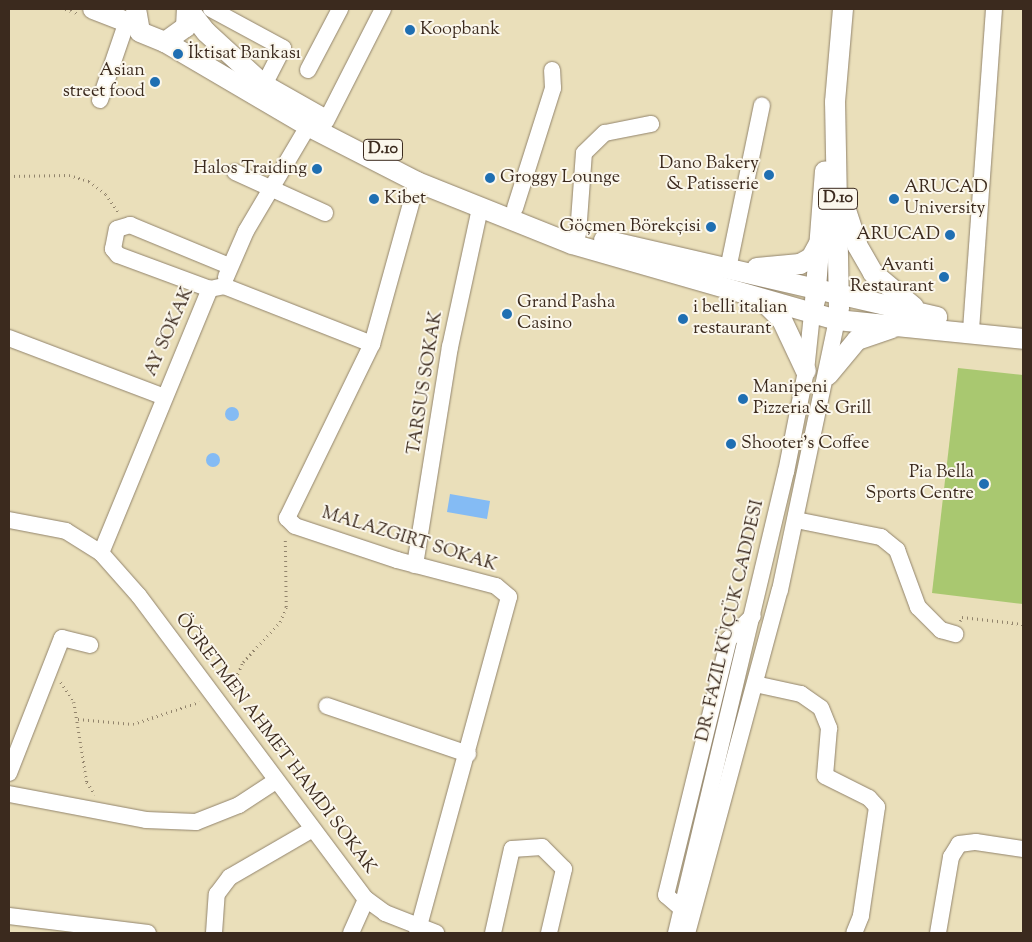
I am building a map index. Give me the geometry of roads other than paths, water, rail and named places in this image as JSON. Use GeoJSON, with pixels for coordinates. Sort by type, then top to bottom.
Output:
{"type":"FeatureCollection","features":[{"type":"Feature","properties":{"kind":"main road","name":"D.10"},"geometry":{"type":"LineString","coordinates":[[93,9],[133,20],[145,37],[165,42],[317,123],[417,182],[480,208],[604,246],[763,301],[837,320],[841,295],[835,102]]}},
{"type":"Feature","properties":{"kind":"main road","name":"D.10"},"geometry":{"type":"LineString","coordinates":[[165,42],[186,27],[188,9]]}},
{"type":"Feature","properties":{"kind":"main road","name":"D.10"},"geometry":{"type":"LineString","coordinates":[[188,9],[206,32],[264,85],[317,123],[425,172],[604,246],[728,269],[817,290],[823,238],[824,181],[835,102],[843,9]]}},
{"type":"Feature","properties":{"kind":"main road"},"geometry":{"type":"LineString","coordinates":[[837,183],[857,246],[873,273],[907,303],[922,320]]}},
{"type":"Feature","properties":{"kind":"main road"},"geometry":{"type":"LineString","coordinates":[[728,269],[800,264],[811,258],[823,238]]}},
{"type":"Feature","properties":{"kind":"main road"},"geometry":{"type":"LineString","coordinates":[[812,314],[817,290],[841,295],[922,320],[1023,338]]}},
{"type":"Feature","properties":{"kind":"main road"},"geometry":{"type":"LineString","coordinates":[[763,301],[782,320],[806,372]]}},
{"type":"Feature","properties":{"kind":"main road"},"geometry":{"type":"LineString","coordinates":[[837,320],[922,320]]}},
{"type":"Feature","properties":{"kind":"main road"},"geometry":{"type":"LineString","coordinates":[[828,376],[857,340],[878,330],[922,320]]}},
{"type":"Feature","properties":{"kind":"street"},"geometry":{"type":"LineString","coordinates":[[210,9],[283,48],[264,85]]}},
{"type":"Feature","properties":{"kind":"street"},"geometry":{"type":"LineString","coordinates":[[308,70],[340,9]]}},
{"type":"Feature","properties":{"kind":"street"},"geometry":{"type":"LineString","coordinates":[[229,266],[124,225],[112,240],[118,255],[217,288],[229,266],[270,188],[317,123],[383,9]]}},
{"type":"Feature","properties":{"kind":"street"},"geometry":{"type":"LineString","coordinates":[[971,330],[994,9]]}},
{"type":"Feature","properties":{"kind":"street"},"geometry":{"type":"LineString","coordinates":[[100,100],[133,20]]}},
{"type":"Feature","properties":{"kind":"street"},"geometry":{"type":"LineString","coordinates":[[514,208],[553,88],[552,70]]}},
{"type":"Feature","properties":{"kind":"street"},"geometry":{"type":"LineString","coordinates":[[728,269],[762,105]]}},
{"type":"Feature","properties":{"kind":"street"},"geometry":{"type":"LineString","coordinates":[[578,234],[584,153],[605,133],[651,124]]}},
{"type":"Feature","properties":{"kind":"street"},"geometry":{"type":"LineString","coordinates":[[236,172],[325,213]]}},
{"type":"Feature","properties":{"kind":"street"},"geometry":{"type":"LineString","coordinates":[[372,344],[417,182]]}},
{"type":"Feature","properties":{"kind":"street","name":"TARSUS SOKAK"},"geometry":{"type":"LineString","coordinates":[[415,565],[450,347],[480,208]]}},
{"type":"Feature","properties":{"kind":"street","name":"AY SOKAK"},"geometry":{"type":"LineString","coordinates":[[101,553],[164,397],[217,288],[372,344]]}},
{"type":"Feature","properties":{"kind":"street"},"geometry":{"type":"LineString","coordinates":[[676,933],[754,616],[806,372],[812,314]]}},
{"type":"Feature","properties":{"kind":"street"},"geometry":{"type":"LineString","coordinates":[[687,933],[755,684],[796,520],[828,376],[837,320]]}},
{"type":"Feature","properties":{"kind":"street"},"geometry":{"type":"LineString","coordinates":[[9,338],[164,397]]}},
{"type":"Feature","properties":{"kind":"street","name":"MALAZGIRT SOKAK"},"geometry":{"type":"LineString","coordinates":[[372,344],[287,518],[295,526],[415,565],[496,586],[509,597],[419,931]]}},
{"type":"Feature","properties":{"kind":"street","name":"ÖĞRETMEN AHMET HAMDI SOKAK"},"geometry":{"type":"LineString","coordinates":[[9,520],[66,531],[101,553],[217,703],[274,782],[366,899],[385,913],[419,931],[436,933]]}},
{"type":"Feature","properties":{"kind":"street"},"geometry":{"type":"LineString","coordinates":[[796,520],[881,537],[897,550],[918,607],[941,630],[955,634]]}},
{"type":"Feature","properties":{"kind":"street"},"geometry":{"type":"LineString","coordinates":[[9,773],[62,638],[90,645]]}},
{"type":"Feature","properties":{"kind":"street"},"geometry":{"type":"LineString","coordinates":[[755,684],[800,694],[821,708],[829,728],[825,776],[869,798],[878,811],[854,933]]}},
{"type":"Feature","properties":{"kind":"street"},"geometry":{"type":"LineString","coordinates":[[327,706],[468,754]]}},
{"type":"Feature","properties":{"kind":"street"},"geometry":{"type":"LineString","coordinates":[[9,794],[146,820],[196,822],[239,806],[274,782]]}},
{"type":"Feature","properties":{"kind":"street"},"geometry":{"type":"LineString","coordinates":[[214,933],[217,894],[230,877],[311,830]]}},
{"type":"Feature","properties":{"kind":"street"},"geometry":{"type":"LineString","coordinates":[[938,933],[951,856],[959,844],[976,842],[1023,849]]}},
{"type":"Feature","properties":{"kind":"street"},"geometry":{"type":"LineString","coordinates":[[493,933],[512,849],[542,847],[564,869],[549,933]]}},
{"type":"Feature","properties":{"kind":"street"},"geometry":{"type":"LineString","coordinates":[[352,933],[366,899]]}},
{"type":"Feature","properties":{"kind":"street"},"geometry":{"type":"LineString","coordinates":[[9,916],[148,933]]}},
{"type":"Feature","properties":{"kind":"water"},"geometry":{"type":"Polygon","coordinates":[[[232,407],[237,409],[239,414],[237,419],[232,421],[227,419],[225,414],[227,409],[232,407]]]}},
{"type":"Feature","properties":{"kind":"water"},"geometry":{"type":"Polygon","coordinates":[[[210,453],[216,453],[220,460],[216,467],[210,467],[206,463],[206,457],[210,453]]]}},
{"type":"Feature","properties":{"kind":"water"},"geometry":{"type":"Polygon","coordinates":[[[450,494],[490,501],[487,519],[447,512],[450,494]]]}},
{"type":"Feature","properties":{"kind":"place","name":"Koopbank"},"geometry":{"type":"Point","coordinates":[410,30]}},
{"type":"Feature","properties":{"kind":"place","name":"İktisat Bankası"},"geometry":{"type":"Point","coordinates":[178,54]}},
{"type":"Feature","properties":{"kind":"place","name":"Asian street food"},"geometry":{"type":"Point","coordinates":[155,82]}},
{"type":"Feature","properties":{"kind":"place","name":"Halos Traiding"},"geometry":{"type":"Point","coordinates":[317,169]}},
{"type":"Feature","properties":{"kind":"place","name":"Dano Bakery & Patisserie"},"geometry":{"type":"Point","coordinates":[769,175]}},
{"type":"Feature","properties":{"kind":"place","name":"Groggy Lounge"},"geometry":{"type":"Point","coordinates":[490,178]}},
{"type":"Feature","properties":{"kind":"place","name":"Kibet"},"geometry":{"type":"Point","coordinates":[374,199]}},
{"type":"Feature","properties":{"kind":"place","name":"ARUCAD University"},"geometry":{"type":"Point","coordinates":[894,199]}},
{"type":"Feature","properties":{"kind":"place","name":"Göçmen Börekçisi"},"geometry":{"type":"Point","coordinates":[711,227]}},
{"type":"Feature","properties":{"kind":"place","name":"ARUCAD"},"geometry":{"type":"Point","coordinates":[950,235]}},
{"type":"Feature","properties":{"kind":"place","name":"Avanti Restaurant"},"geometry":{"type":"Point","coordinates":[944,277]}},
{"type":"Feature","properties":{"kind":"place","name":"Grand Pasha Casino"},"geometry":{"type":"Point","coordinates":[507,314]}},
{"type":"Feature","properties":{"kind":"place","name":"i belli italian restaurant"},"geometry":{"type":"Point","coordinates":[683,319]}},
{"type":"Feature","properties":{"kind":"place","name":"Manipeni Pizzeria & Grill"},"geometry":{"type":"Point","coordinates":[743,399]}},
{"type":"Feature","properties":{"kind":"place","name":"Shooter's Coffee"},"geometry":{"type":"Point","coordinates":[731,444]}},
{"type":"Feature","properties":{"kind":"place","name":"Pia Bella Sports Centre"},"geometry":{"type":"Point","coordinates":[984,484]}}]}
